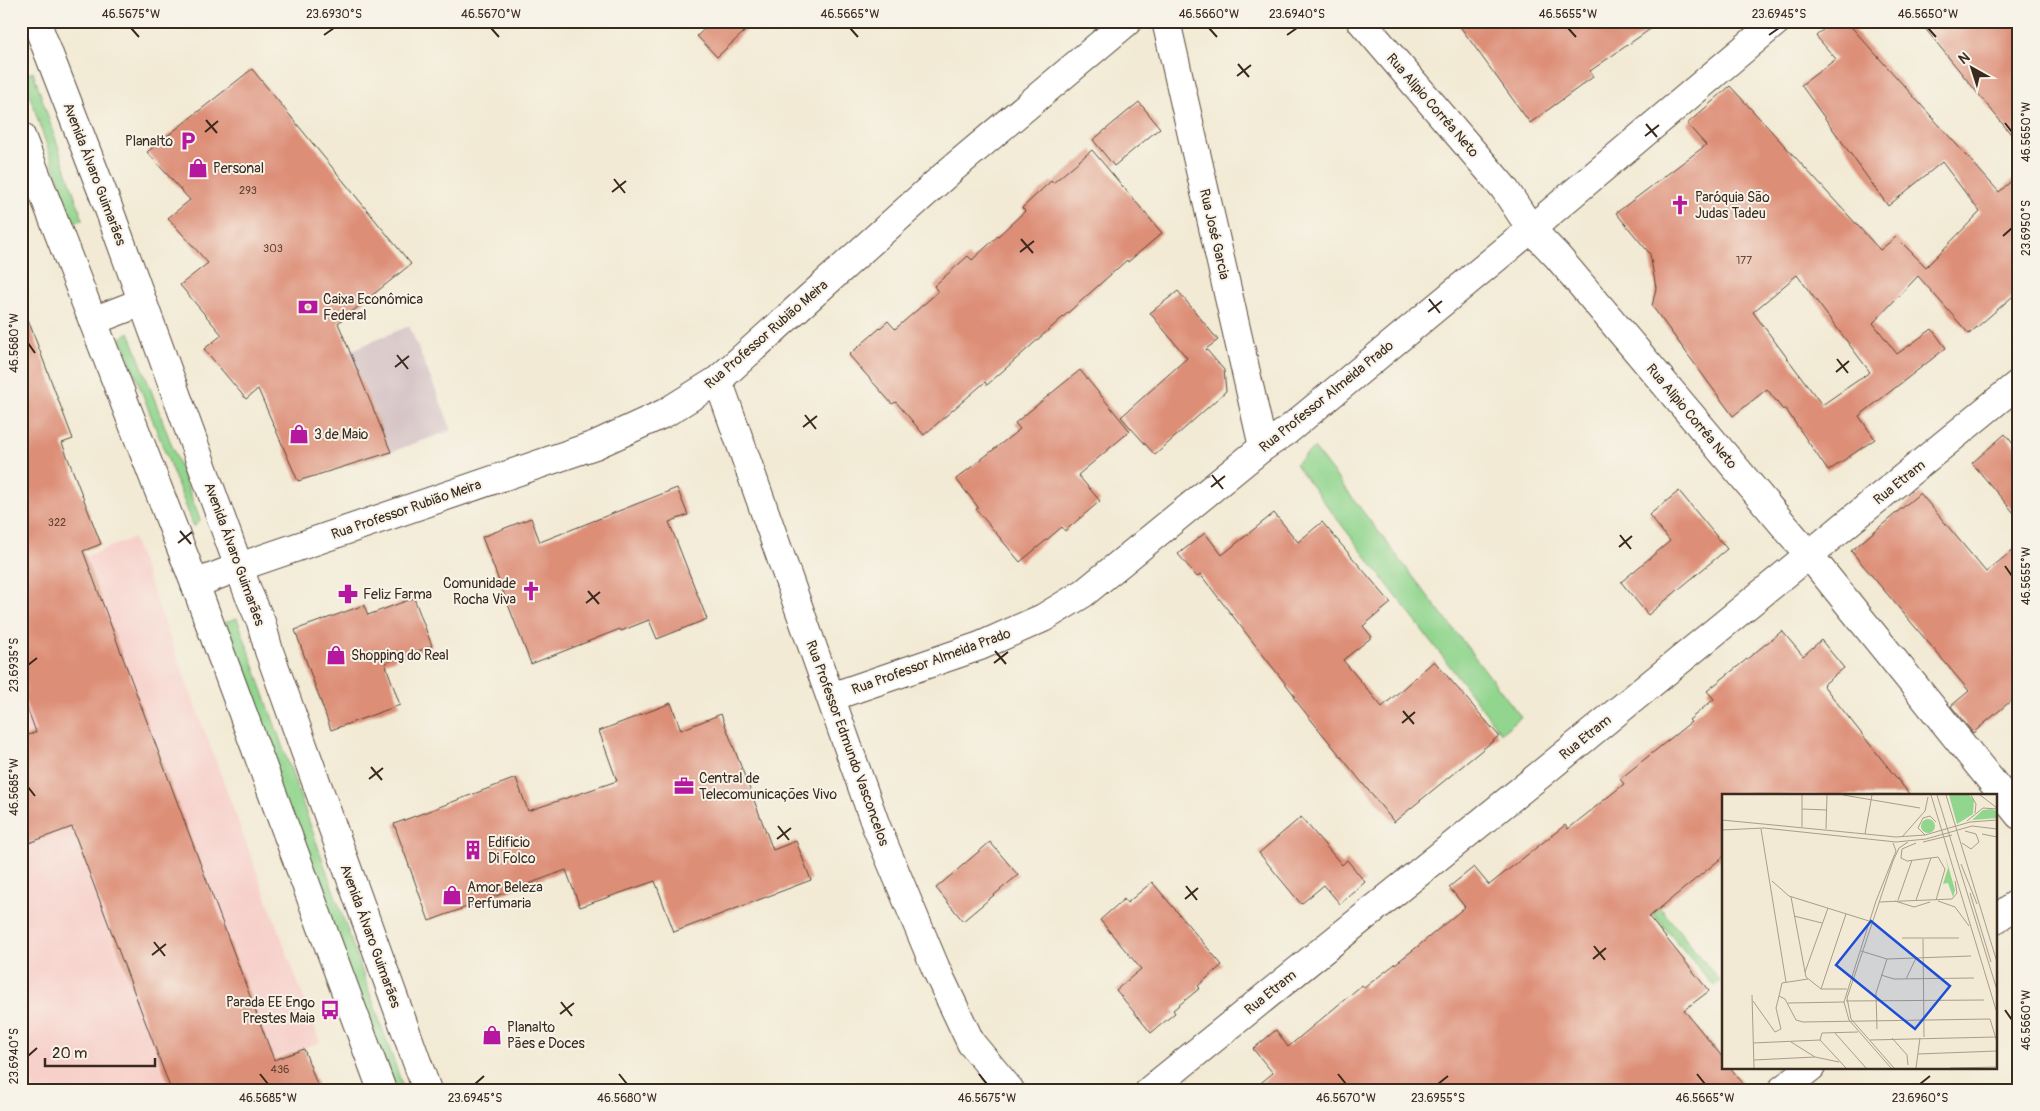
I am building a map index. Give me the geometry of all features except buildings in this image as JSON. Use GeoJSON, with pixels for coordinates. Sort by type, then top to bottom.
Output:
{"type":"FeatureCollection","features":[{"type":"Feature","properties":{"kind":"street","name":"Avenida Álvaro Guimarães"},"geometry":{"type":"LineString","coordinates":[[36,21],[261,622],[427,1090]]}},
{"type":"Feature","properties":{"kind":"street","name":"Rua Professor Rubião Meira"},"geometry":{"type":"LineString","coordinates":[[195,584],[239,567],[595,445],[665,413],[718,380],[952,169],[1128,21]]}},
{"type":"Feature","properties":{"kind":"street","name":"Rua José Garcia"},"geometry":{"type":"LineString","coordinates":[[1166,21],[1263,446]]}},
{"type":"Feature","properties":{"kind":"street","name":"Rua Alipio Corrêa Neto"},"geometry":{"type":"LineString","coordinates":[[1361,21],[1504,188],[1531,229],[1557,256],[1809,555],[2019,815]]}},
{"type":"Feature","properties":{"kind":"street","name":"Rua Professor Almeida Prado"},"geometry":{"type":"LineString","coordinates":[[831,696],[980,646],[1043,618],[1084,592],[1263,446],[1287,430],[1531,229],[1777,21]]}},
{"type":"Feature","properties":{"kind":"street"},"geometry":{"type":"LineString","coordinates":[[21,136],[195,584],[382,1090]]}},
{"type":"Feature","properties":{"kind":"street"},"geometry":{"type":"LineString","coordinates":[[93,321],[142,302]]}},
{"type":"Feature","properties":{"kind":"street","name":"Rua Professor Edmundo Vasconcelos"},"geometry":{"type":"LineString","coordinates":[[718,380],[876,826],[936,969],[970,1042],[1010,1090]]}},
{"type":"Feature","properties":{"kind":"street","name":"Rua Etram"},"geometry":{"type":"LineString","coordinates":[[1150,1090],[2019,383]]}},
{"type":"Feature","properties":{"kind":"street"},"geometry":{"type":"LineString","coordinates":[[1998,918],[2019,902]]}},
{"type":"Feature","properties":{"kind":"street"},"geometry":{"type":"LineString","coordinates":[[1782,1090],[1810,1068]]}},
{"type":"Feature","properties":{"kind":"shaded area"},"geometry":{"type":"Polygon","coordinates":[[[409,326],[452,430],[391,452],[350,351],[409,326]]]}},
{"type":"Feature","properties":{"kind":"shaded area"},"geometry":{"type":"Polygon","coordinates":[[[133,538],[320,1042],[191,1090],[34,1090],[21,1053],[21,582],[133,538]]]}},
{"type":"Feature","properties":{"kind":"green space"},"geometry":{"type":"Polygon","coordinates":[[[33,72],[83,220],[73,222],[23,76],[33,72]]]}},
{"type":"Feature","properties":{"kind":"green space"},"geometry":{"type":"Polygon","coordinates":[[[129,332],[200,520],[194,527],[121,338],[129,332]]]}},
{"type":"Feature","properties":{"kind":"green space"},"geometry":{"type":"Polygon","coordinates":[[[1314,448],[1521,717],[1501,733],[1295,464],[1314,448]]]}},
{"type":"Feature","properties":{"kind":"green space"},"geometry":{"type":"Polygon","coordinates":[[[237,618],[404,1090],[392,1090],[218,625],[237,618]]]}},
{"type":"Feature","properties":{"kind":"green space"},"geometry":{"type":"Polygon","coordinates":[[[1622,861],[1720,981],[1714,986],[1616,870],[1622,861]]]}},
{"type":"Feature","properties":{"kind":"place","name":"Planalto"},"geometry":{"type":"Point","coordinates":[188,141]}},
{"type":"Feature","properties":{"kind":"place","name":"Personal"},"geometry":{"type":"Point","coordinates":[198,168]}},
{"type":"Feature","properties":{"kind":"place","name":"Paróquia São Judas Tadeu"},"geometry":{"type":"Point","coordinates":[1680,205]}},
{"type":"Feature","properties":{"kind":"place","name":"Caixa Econômica Federal"},"geometry":{"type":"Point","coordinates":[308,307]}},
{"type":"Feature","properties":{"kind":"place","name":"3 de Maio"},"geometry":{"type":"Point","coordinates":[299,434]}},
{"type":"Feature","properties":{"kind":"place","name":"Comunidade Rocha Viva"},"geometry":{"type":"Point","coordinates":[531,591]}},
{"type":"Feature","properties":{"kind":"place","name":"Feliz Farma"},"geometry":{"type":"Point","coordinates":[348,594]}},
{"type":"Feature","properties":{"kind":"place","name":"Shopping do Real"},"geometry":{"type":"Point","coordinates":[336,655]}},
{"type":"Feature","properties":{"kind":"place","name":"Central de Telecomunicações Vivo"},"geometry":{"type":"Point","coordinates":[684,786]}},
{"type":"Feature","properties":{"kind":"place","name":"Edificio Di Folco"},"geometry":{"type":"Point","coordinates":[473,850]}},
{"type":"Feature","properties":{"kind":"place","name":"Amor Beleza Perfumaria"},"geometry":{"type":"Point","coordinates":[452,895]}},
{"type":"Feature","properties":{"kind":"place","name":"Parada EE Engº Prestes Maia"},"geometry":{"type":"Point","coordinates":[330,1010]}},
{"type":"Feature","properties":{"kind":"place","name":"Planalto Pães e Doces"},"geometry":{"type":"Point","coordinates":[492,1035]}}]}
